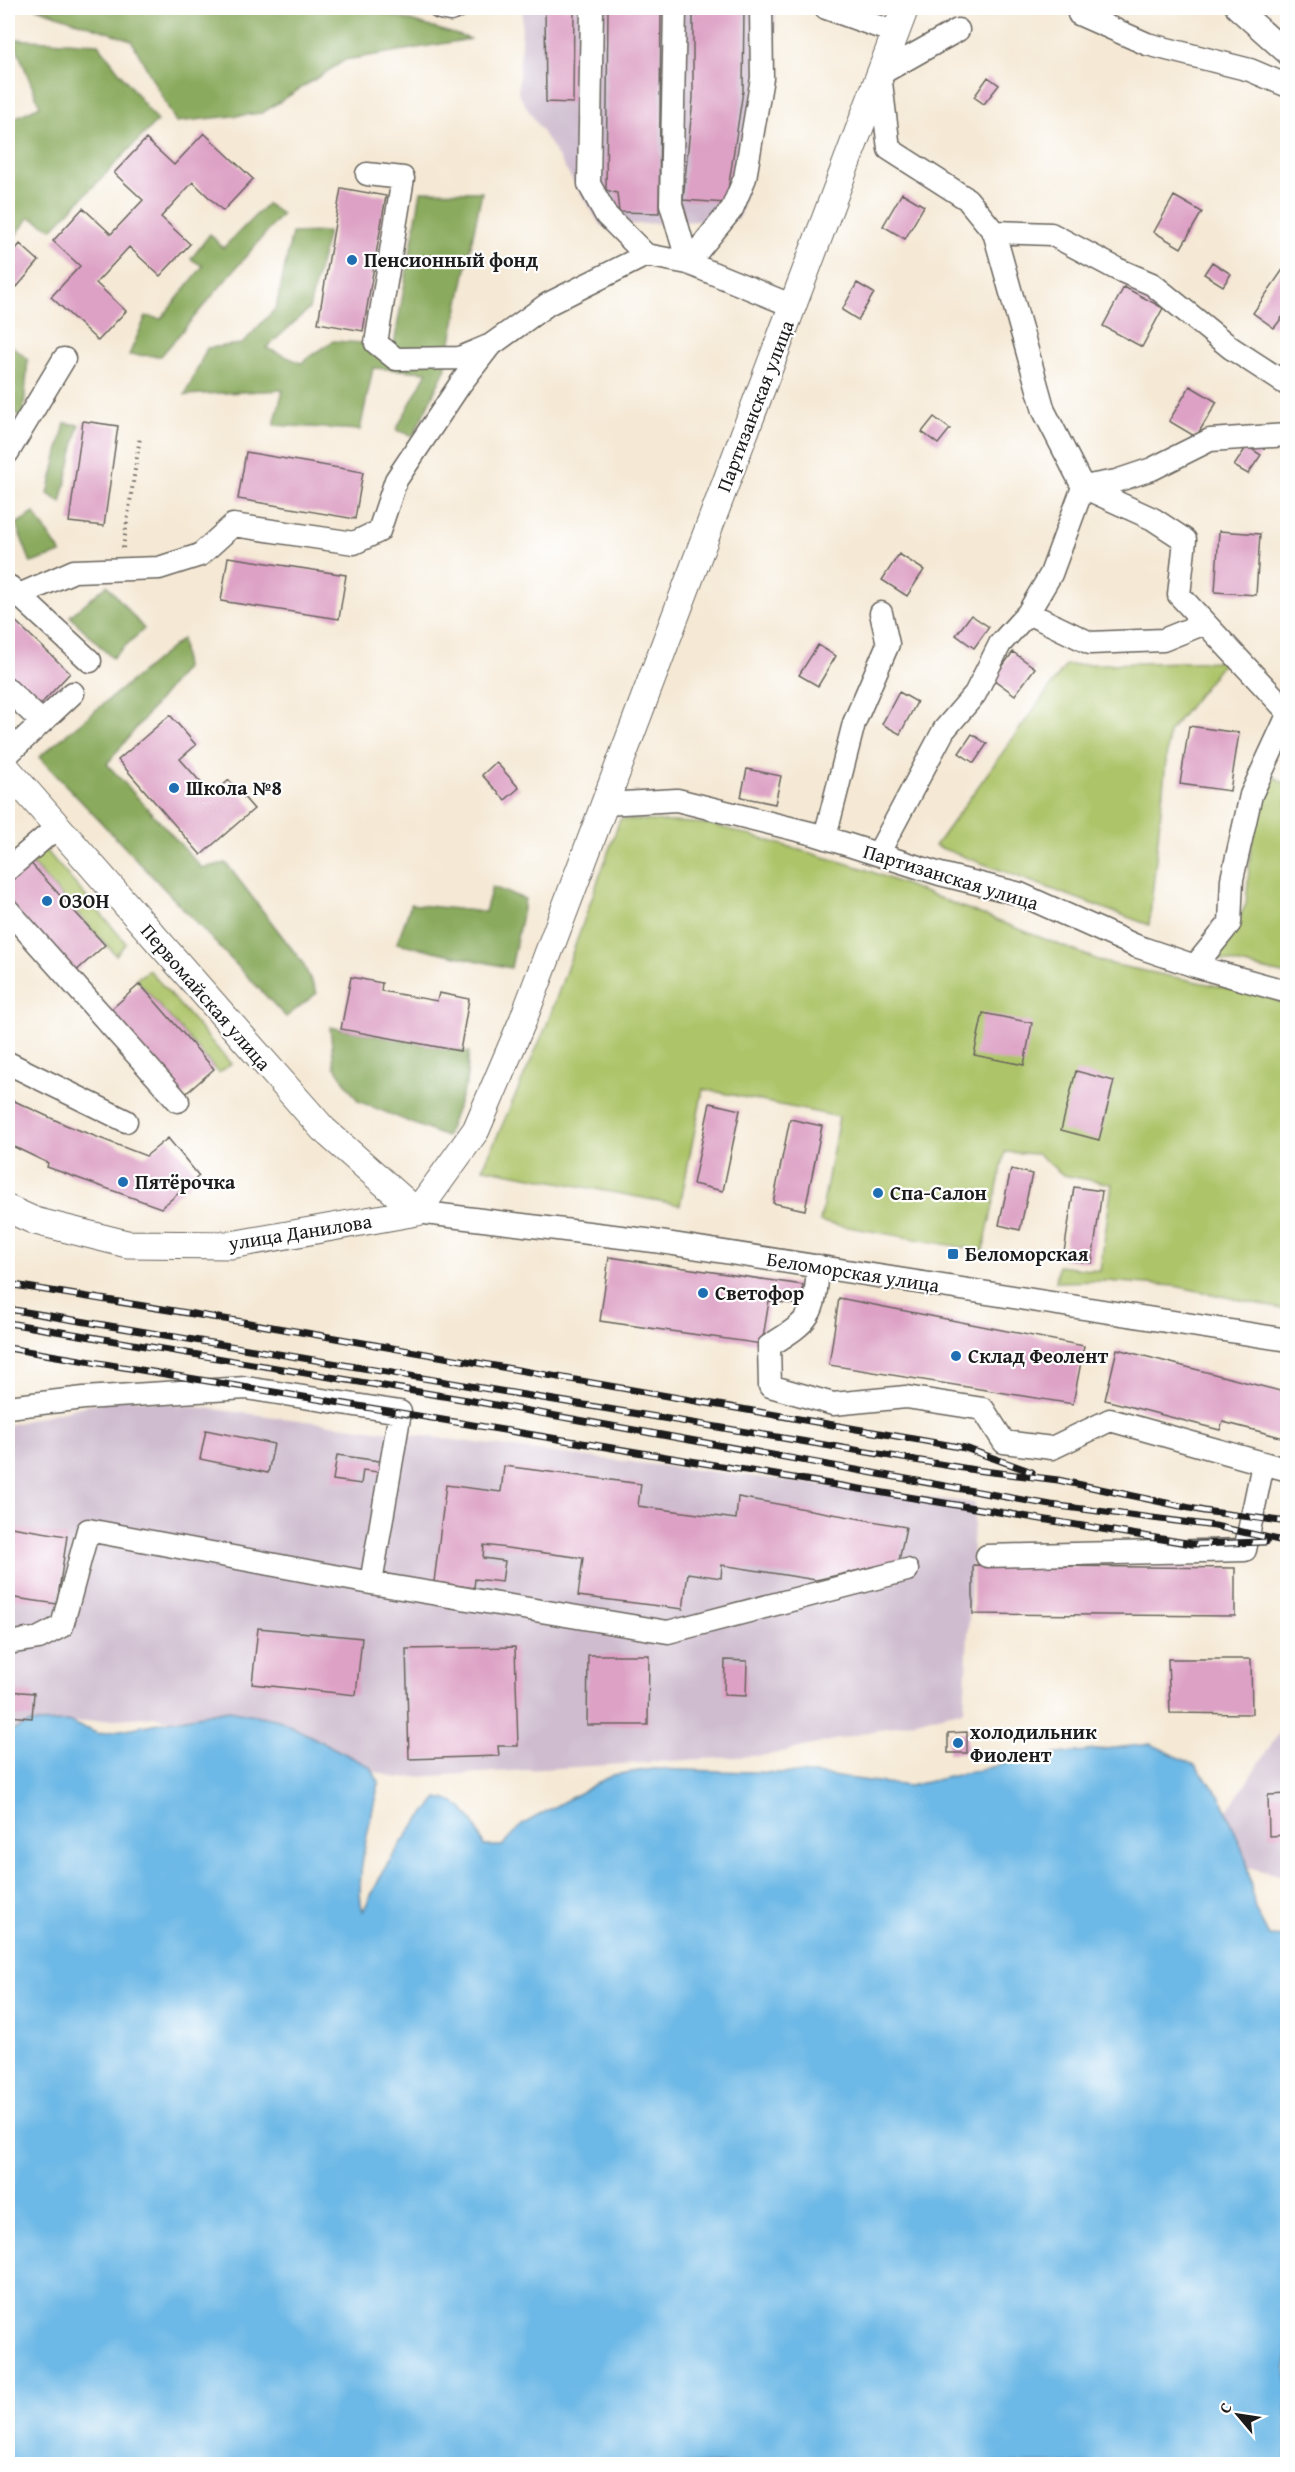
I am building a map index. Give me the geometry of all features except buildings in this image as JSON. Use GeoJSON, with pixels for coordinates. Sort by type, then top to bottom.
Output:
{"type":"FeatureCollection","features":[{"type":"Feature","properties":{"kind":"main road","name":"Партизанская улица"},"geometry":{"type":"LineString","coordinates":[[417,1212],[476,1130],[523,1020],[905,8]]}},
{"type":"Feature","properties":{"kind":"main road","name":"Первомайская улица"},"geometry":{"type":"LineString","coordinates":[[8,770],[323,1129],[417,1212]]}},
{"type":"Feature","properties":{"kind":"main road","name":"улица Данилова"},"geometry":{"type":"LineString","coordinates":[[8,1209],[35,1221],[127,1244],[231,1245],[417,1212]]}},
{"type":"Feature","properties":{"kind":"street"},"geometry":{"type":"LineString","coordinates":[[440,8],[450,10],[456,8]]}},
{"type":"Feature","properties":{"kind":"street"},"geometry":{"type":"LineString","coordinates":[[592,8],[589,184],[606,214],[646,255],[688,263],[793,306]]}},
{"type":"Feature","properties":{"kind":"street"},"geometry":{"type":"LineString","coordinates":[[675,8],[671,204],[688,263]]}},
{"type":"Feature","properties":{"kind":"street"},"geometry":{"type":"LineString","coordinates":[[688,263],[732,209],[745,178],[762,78],[761,8]]}},
{"type":"Feature","properties":{"kind":"street"},"geometry":{"type":"LineString","coordinates":[[826,8],[896,33]]}},
{"type":"Feature","properties":{"kind":"street"},"geometry":{"type":"LineString","coordinates":[[1237,8],[1287,54]]}},
{"type":"Feature","properties":{"kind":"street"},"geometry":{"type":"LineString","coordinates":[[1079,14],[1147,44],[1250,70],[1287,86]]}},
{"type":"Feature","properties":{"kind":"street"},"geometry":{"type":"LineString","coordinates":[[958,30],[880,75],[889,149],[967,199],[994,232],[1044,411],[1083,487],[1154,519],[1185,540],[1179,595],[1287,713],[1251,795],[1232,879],[1230,923],[1195,966]]}},
{"type":"Feature","properties":{"kind":"street"},"geometry":{"type":"LineString","coordinates":[[367,174],[403,178],[376,343],[396,359],[460,358],[491,345],[548,304],[646,255]]}},
{"type":"Feature","properties":{"kind":"street"},"geometry":{"type":"LineString","coordinates":[[994,232],[1051,234],[1117,269],[1152,284],[1231,348],[1287,385]]}},
{"type":"Feature","properties":{"kind":"street"},"geometry":{"type":"LineString","coordinates":[[13,590],[74,571],[159,568],[200,555],[233,525],[354,543],[379,531],[396,480],[461,383],[491,345]]}},
{"type":"Feature","properties":{"kind":"street"},"geometry":{"type":"LineString","coordinates":[[8,452],[14,425],[64,359]]}},
{"type":"Feature","properties":{"kind":"street"},"geometry":{"type":"LineString","coordinates":[[1083,487],[1116,481],[1152,469],[1210,440],[1287,435]]}},
{"type":"Feature","properties":{"kind":"street"},"geometry":{"type":"LineString","coordinates":[[878,854],[944,730],[975,694],[1000,644],[1028,614],[1051,574],[1083,487]]}},
{"type":"Feature","properties":{"kind":"street"},"geometry":{"type":"LineString","coordinates":[[13,590],[90,661]]}},
{"type":"Feature","properties":{"kind":"street"},"geometry":{"type":"LineString","coordinates":[[825,837],[854,723],[888,644],[881,613]]}},
{"type":"Feature","properties":{"kind":"street"},"geometry":{"type":"LineString","coordinates":[[1028,614],[1090,643],[1163,640],[1205,623]]}},
{"type":"Feature","properties":{"kind":"street"},"geometry":{"type":"LineString","coordinates":[[8,690],[42,722]]}},
{"type":"Feature","properties":{"kind":"street"},"geometry":{"type":"LineString","coordinates":[[8,754],[73,693]]}},
{"type":"Feature","properties":{"kind":"street","name":"Партизанская улица"},"geometry":{"type":"LineString","coordinates":[[605,804],[677,800],[825,837],[1020,894],[1136,946],[1195,966],[1287,992]]}},
{"type":"Feature","properties":{"kind":"street"},"geometry":{"type":"LineString","coordinates":[[8,869],[57,827]]}},
{"type":"Feature","properties":{"kind":"street"},"geometry":{"type":"LineString","coordinates":[[8,910],[178,1101]]}},
{"type":"Feature","properties":{"kind":"street"},"geometry":{"type":"LineString","coordinates":[[8,1063],[126,1121]]}},
{"type":"Feature","properties":{"kind":"street","name":"Беломорская улица"},"geometry":{"type":"LineString","coordinates":[[417,1212],[654,1241],[1287,1340]]}},
{"type":"Feature","properties":{"kind":"street"},"geometry":{"type":"LineString","coordinates":[[818,1266],[816,1299],[802,1326],[769,1346],[770,1386],[833,1404],[906,1397],[983,1409],[1004,1442],[1052,1448],[1110,1420],[1287,1470]]}},
{"type":"Feature","properties":{"kind":"street"},"geometry":{"type":"LineString","coordinates":[[8,1407],[84,1398],[246,1388],[400,1412],[371,1583]]}},
{"type":"Feature","properties":{"kind":"street"},"geometry":{"type":"LineString","coordinates":[[987,1556],[1245,1550],[1263,1464]]}},
{"type":"Feature","properties":{"kind":"street"},"geometry":{"type":"LineString","coordinates":[[8,1643],[39,1638],[62,1626],[88,1530],[371,1583],[668,1632],[907,1570]]}},
{"type":"Feature","properties":{"kind":"path"},"geometry":{"type":"LineString","coordinates":[[120,569],[140,437]]}},
{"type":"Feature","properties":{"kind":"shaded area"},"geometry":{"type":"Polygon","coordinates":[[[523,8],[775,8],[777,63],[739,219],[601,226],[518,93],[523,8]]]}},
{"type":"Feature","properties":{"kind":"shaded area"},"geometry":{"type":"Polygon","coordinates":[[[120,1397],[546,1452],[975,1503],[964,1710],[769,1755],[399,1778],[154,1716],[8,1728],[8,1425],[120,1397]]]}},
{"type":"Feature","properties":{"kind":"shaded area"},"geometry":{"type":"Polygon","coordinates":[[[1287,1721],[1287,1877],[1198,1855],[1287,1721]]]}},
{"type":"Feature","properties":{"kind":"green space"},"geometry":{"type":"Polygon","coordinates":[[[36,8],[367,8],[471,39],[345,60],[262,113],[176,122],[131,40],[36,8]]]}},
{"type":"Feature","properties":{"kind":"green space"},"geometry":{"type":"Polygon","coordinates":[[[13,39],[98,44],[157,121],[52,229],[30,217],[8,245],[8,121],[40,106],[13,39]]]}},
{"type":"Feature","properties":{"kind":"green space"},"geometry":{"type":"Polygon","coordinates":[[[421,191],[482,192],[445,370],[413,436],[396,430],[427,372],[373,368],[360,430],[274,425],[283,390],[185,395],[207,348],[242,344],[276,308],[292,233],[328,232],[309,309],[266,348],[301,363],[333,341],[394,345],[421,191]]]}},
{"type":"Feature","properties":{"kind":"green space"},"geometry":{"type":"Polygon","coordinates":[[[267,204],[282,214],[161,356],[129,355],[146,316],[161,319],[203,266],[191,259],[210,234],[223,248],[267,204]]]}},
{"type":"Feature","properties":{"kind":"green space"},"geometry":{"type":"Polygon","coordinates":[[[8,343],[28,359],[23,420],[8,405],[8,343]]]}},
{"type":"Feature","properties":{"kind":"green space"},"geometry":{"type":"Polygon","coordinates":[[[65,423],[79,425],[61,503],[48,494],[65,423]]]}},
{"type":"Feature","properties":{"kind":"green space"},"geometry":{"type":"Polygon","coordinates":[[[34,513],[61,553],[31,563],[16,524],[34,513]]]}},
{"type":"Feature","properties":{"kind":"green space"},"geometry":{"type":"Polygon","coordinates":[[[107,585],[144,629],[112,658],[70,616],[107,585]]]}},
{"type":"Feature","properties":{"kind":"green space"},"geometry":{"type":"Polygon","coordinates":[[[182,639],[185,668],[107,764],[202,868],[226,863],[302,962],[317,993],[286,1017],[39,757],[182,639]]]}},
{"type":"Feature","properties":{"kind":"green space"},"geometry":{"type":"Polygon","coordinates":[[[1225,661],[1169,732],[1149,925],[935,846],[1066,665],[1225,661]]]}},
{"type":"Feature","properties":{"kind":"green space"},"geometry":{"type":"Polygon","coordinates":[[[1273,776],[1287,785],[1287,975],[1218,959],[1246,904],[1252,835],[1273,776]]]}},
{"type":"Feature","properties":{"kind":"green space"},"geometry":{"type":"Polygon","coordinates":[[[620,819],[710,824],[862,868],[1106,963],[1261,995],[1287,1004],[1287,1310],[1175,1286],[1105,1281],[1056,1282],[1058,1266],[1100,1271],[1112,1184],[1063,1175],[1038,1154],[1005,1152],[983,1251],[820,1222],[839,1117],[703,1089],[680,1205],[483,1168],[546,1027],[620,819]]]}},
{"type":"Feature","properties":{"kind":"green space"},"geometry":{"type":"Polygon","coordinates":[[[44,848],[126,943],[116,955],[26,857],[44,848]]]}},
{"type":"Feature","properties":{"kind":"green space"},"geometry":{"type":"Polygon","coordinates":[[[492,887],[525,899],[511,968],[397,943],[411,904],[485,912],[492,887]]]}},
{"type":"Feature","properties":{"kind":"green space"},"geometry":{"type":"Polygon","coordinates":[[[149,970],[231,1064],[219,1073],[136,979],[149,970]]]}},
{"type":"Feature","properties":{"kind":"green space"},"geometry":{"type":"Polygon","coordinates":[[[330,1027],[469,1052],[466,1084],[446,1137],[358,1101],[334,1066],[330,1027]]]}},
{"type":"Feature","properties":{"kind":"water"},"geometry":{"type":"Polygon","coordinates":[[[229,1710],[279,1720],[371,1767],[379,1783],[362,1866],[360,1883],[363,1911],[385,1868],[411,1829],[438,1798],[456,1804],[468,1814],[484,1846],[502,1846],[523,1824],[612,1775],[653,1769],[815,1774],[909,1786],[1039,1756],[1151,1744],[1195,1765],[1221,1797],[1246,1859],[1255,1909],[1269,1936],[1287,1937],[1287,2464],[8,2464],[8,1732],[31,1723],[70,1722],[99,1734],[229,1710]]]}},
{"type":"Feature","properties":{"kind":"railway"},"geometry":{"type":"LineString","coordinates":[[8,1284],[249,1323],[965,1448],[1032,1472]]}},
{"type":"Feature","properties":{"kind":"railway"},"geometry":{"type":"LineString","coordinates":[[8,1309],[975,1470],[1058,1480],[1204,1511],[1288,1522]]}},
{"type":"Feature","properties":{"kind":"railway"},"geometry":{"type":"LineString","coordinates":[[8,1323],[473,1401],[1051,1505],[1215,1526],[1288,1542]]}},
{"type":"Feature","properties":{"kind":"railway"},"geometry":{"type":"LineString","coordinates":[[8,1348],[1192,1544],[1266,1542]]}},
{"type":"Feature","properties":{"kind":"place","name":"Пенсионный фонд"},"geometry":{"type":"Point","coordinates":[352,260]}},
{"type":"Feature","properties":{"kind":"place","name":"Школа №8"},"geometry":{"type":"Point","coordinates":[174,788]}},
{"type":"Feature","properties":{"kind":"place","name":"ОЗОН"},"geometry":{"type":"Point","coordinates":[47,901]}},
{"type":"Feature","properties":{"kind":"place","name":"Пятёрочка"},"geometry":{"type":"Point","coordinates":[123,1182]}},
{"type":"Feature","properties":{"kind":"place","name":"Спа-Салон"},"geometry":{"type":"Point","coordinates":[878,1193]}},
{"type":"Feature","properties":{"kind":"place","name":"Беломорская"},"geometry":{"type":"Point","coordinates":[953,1254]}},
{"type":"Feature","properties":{"kind":"place","name":"Светофор"},"geometry":{"type":"Point","coordinates":[703,1293]}},
{"type":"Feature","properties":{"kind":"place","name":"Склад Феолент"},"geometry":{"type":"Point","coordinates":[956,1356]}},
{"type":"Feature","properties":{"kind":"place","name":"холодильник Фиолент"},"geometry":{"type":"Point","coordinates":[958,1743]}}]}
